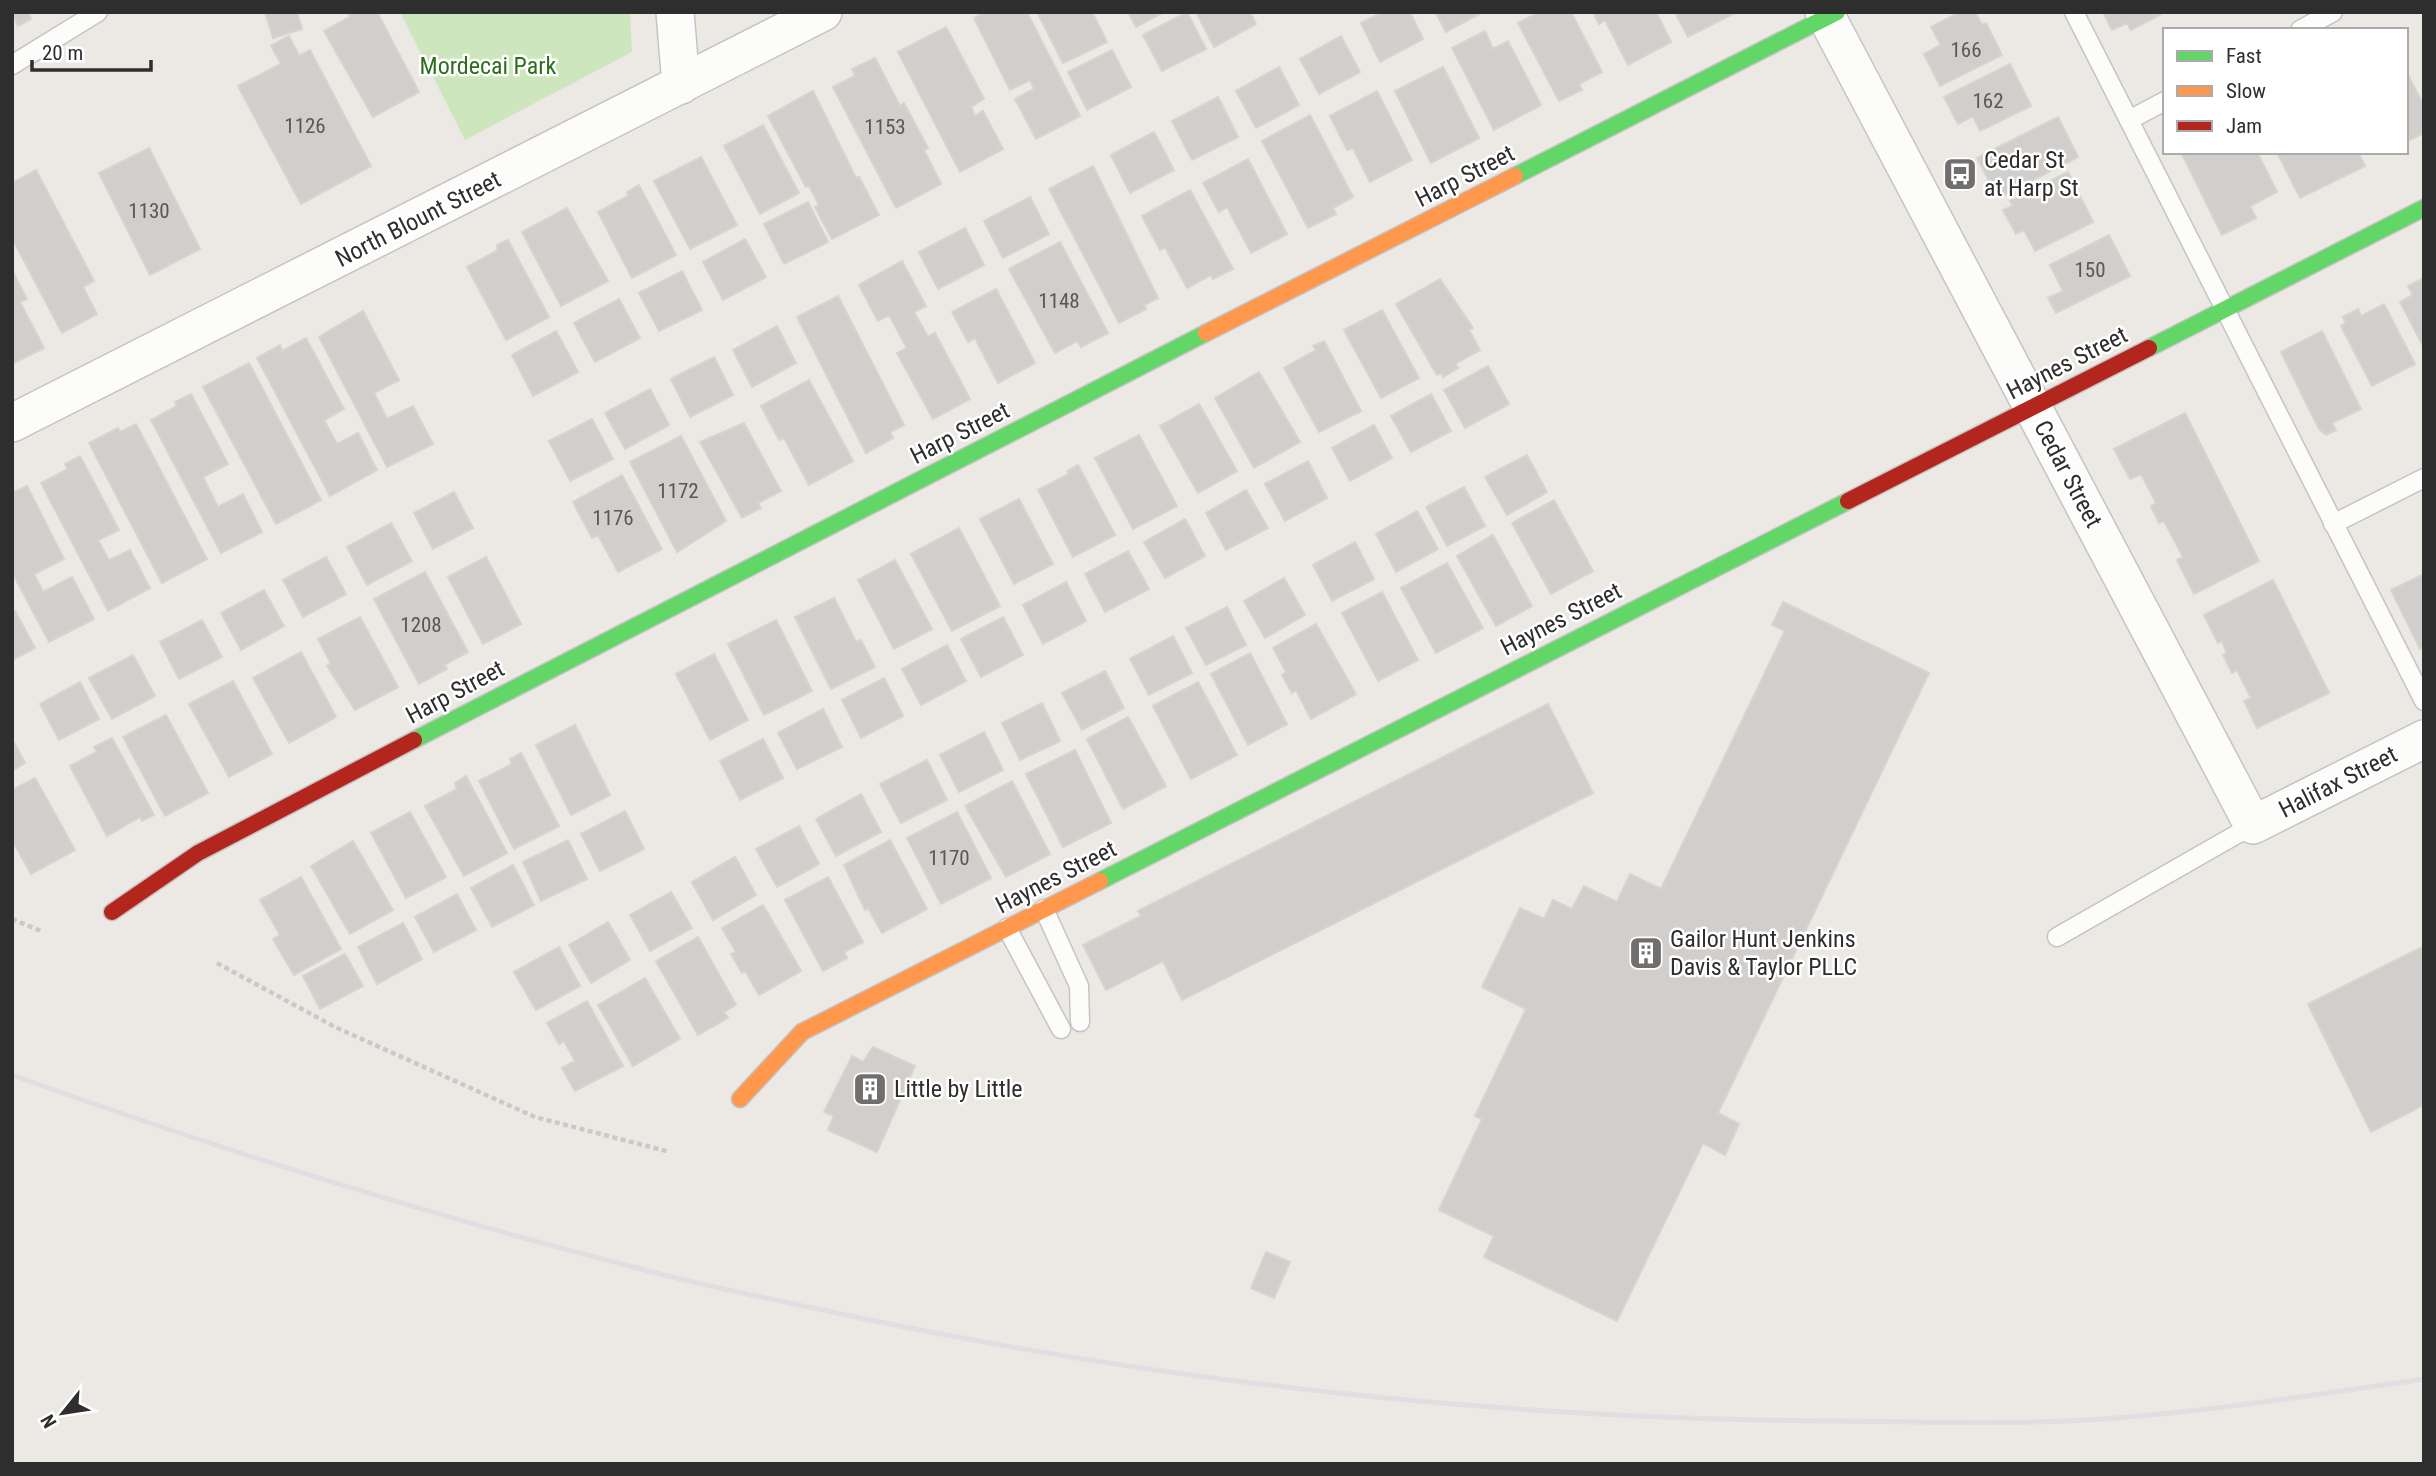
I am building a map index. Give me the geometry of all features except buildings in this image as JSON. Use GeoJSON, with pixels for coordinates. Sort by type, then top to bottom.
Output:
{"type":"FeatureCollection","features":[{"type":"Feature","properties":{"kind":"street"},"geometry":{"type":"LineString","coordinates":[[675,12],[681,85]]}},
{"type":"Feature","properties":{"kind":"street","name":"North Blount Street"},"geometry":{"type":"LineString","coordinates":[[12,423],[823,12]]}},
{"type":"Feature","properties":{"kind":"street","name":"Cedar Street"},"geometry":{"type":"LineString","coordinates":[[1830,14],[2032,406],[2253,825]]}},
{"type":"Feature","properties":{"kind":"street","name":"Harp Street"},"geometry":{"type":"LineString","coordinates":[[112,912],[198,853],[597,643],[1830,14]]}},
{"type":"Feature","properties":{"kind":"street","name":"Haynes Street"},"geometry":{"type":"LineString","coordinates":[[740,1100],[802,1032],[2424,208]]}},
{"type":"Feature","properties":{"kind":"street","name":"Halifax Street"},"geometry":{"type":"LineString","coordinates":[[2253,825],[2424,738]]}},
{"type":"Feature","properties":{"kind":"lane"},"geometry":{"type":"LineString","coordinates":[[12,65],[99,12]]}},
{"type":"Feature","properties":{"kind":"lane"},"geometry":{"type":"LineString","coordinates":[[2074,12],[2223,310],[2424,701]]}},
{"type":"Feature","properties":{"kind":"lane"},"geometry":{"type":"LineString","coordinates":[[2304,28],[2333,12]]}},
{"type":"Feature","properties":{"kind":"lane"},"geometry":{"type":"LineString","coordinates":[[2129,120],[2163,103]]}},
{"type":"Feature","properties":{"kind":"lane"},"geometry":{"type":"LineString","coordinates":[[2333,524],[2424,478]]}},
{"type":"Feature","properties":{"kind":"lane"},"geometry":{"type":"LineString","coordinates":[[2057,937],[2253,825]]}},
{"type":"Feature","properties":{"kind":"lane"},"geometry":{"type":"LineString","coordinates":[[1044,909],[1079,986],[1080,1022]]}},
{"type":"Feature","properties":{"kind":"lane"},"geometry":{"type":"LineString","coordinates":[[1007,928],[1061,1029]]}},
{"type":"Feature","properties":{"kind":"path"},"geometry":{"type":"LineString","coordinates":[[12,919],[41,931]]}},
{"type":"Feature","properties":{"kind":"path"},"geometry":{"type":"LineString","coordinates":[[217,963],[335,1027],[535,1117],[670,1152]]}},
{"type":"Feature","properties":{"kind":"green space","name":"Mordecai Park"},"geometry":{"type":"Polygon","coordinates":[[[400,12],[630,12],[632,52],[465,140],[400,12]]]}},
{"type":"Feature","properties":{"kind":"railway"},"geometry":{"type":"LineString","coordinates":[[12,1075],[322,1179],[659,1274],[943,1334],[1196,1376],[1450,1404],[1578,1413],[1706,1419],[1951,1422],[2068,1421],[2157,1414],[2424,1379]]}},
{"type":"Feature","properties":{"kind":"traffic: fast"},"geometry":{"type":"LineString","coordinates":[[1515,176],[1837,12]]}},
{"type":"Feature","properties":{"kind":"traffic: fast"},"geometry":{"type":"LineString","coordinates":[[2149,348],[2424,208]]}},
{"type":"Feature","properties":{"kind":"traffic: fast"},"geometry":{"type":"LineString","coordinates":[[414,740],[1206,333]]}},
{"type":"Feature","properties":{"kind":"traffic: fast"},"geometry":{"type":"LineString","coordinates":[[1100,881],[1848,501]]}},
{"type":"Feature","properties":{"kind":"traffic: slow"},"geometry":{"type":"LineString","coordinates":[[1206,333],[1515,176]]}},
{"type":"Feature","properties":{"kind":"traffic: slow"},"geometry":{"type":"LineString","coordinates":[[740,1099],[802,1032],[1100,881]]}},
{"type":"Feature","properties":{"kind":"traffic: jam"},"geometry":{"type":"LineString","coordinates":[[1848,501],[2149,348]]}},
{"type":"Feature","properties":{"kind":"traffic: jam"},"geometry":{"type":"LineString","coordinates":[[112,912],[198,853],[414,740]]}},
{"type":"Feature","properties":{"kind":"place","name":"Cedar St at Harp St"},"geometry":{"type":"Point","coordinates":[1960,174]}},
{"type":"Feature","properties":{"kind":"place","name":"Gailor Hunt Jenkins Davis & Taylor PLLC"},"geometry":{"type":"Point","coordinates":[1646,953]}},
{"type":"Feature","properties":{"kind":"place","name":"Little by Little"},"geometry":{"type":"Point","coordinates":[870,1089]}}]}
